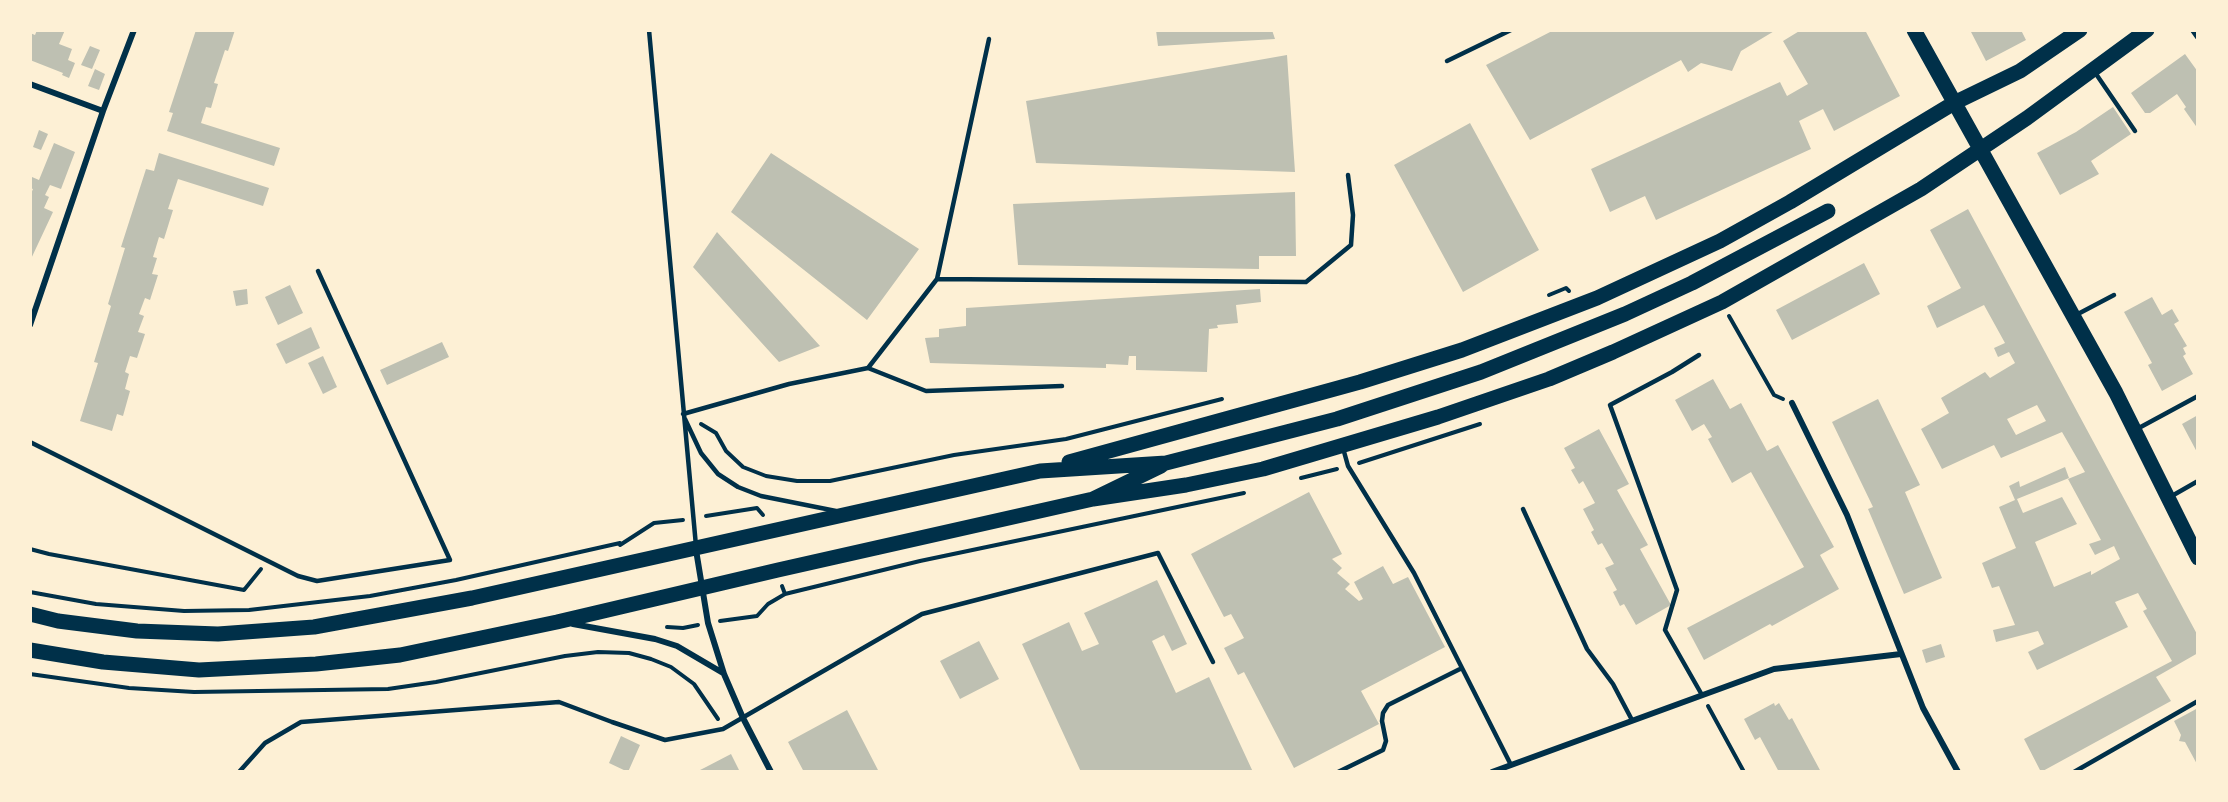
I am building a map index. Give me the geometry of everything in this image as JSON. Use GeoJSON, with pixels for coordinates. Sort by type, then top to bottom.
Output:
{"type":"FeatureCollection","features":[{"type":"Feature","properties":{"kind":"main road"},"geometry":{"type":"LineString","coordinates":[[1914,30],[2116,393],[2198,558]]}},
{"type":"Feature","properties":{"kind":"main road"},"geometry":{"type":"LineString","coordinates":[[30,614],[58,621],[137,631],[218,634],[314,627],[472,597],[696,549],[1040,471],[1360,382],[1462,350],[1583,303],[1647,276],[1719,241],[1790,202],[1954,103],[2020,70],[2080,30]]}},
{"type":"Feature","properties":{"kind":"main road"},"geometry":{"type":"LineString","coordinates":[[30,650],[103,662],[199,670],[316,664],[400,655],[557,622],[1093,499],[1186,485],[1241,473],[1343,445],[1438,417],[1549,378],[1613,352],[1722,302],[1921,189],[2094,71],[2147,30]]}},
{"type":"Feature","properties":{"kind":"main road"},"geometry":{"type":"LineString","coordinates":[[1093,499],[1166,464],[1337,419],[1481,372],[1616,318],[1692,283],[1828,211]]}},
{"type":"Feature","properties":{"kind":"main road"},"geometry":{"type":"LineString","coordinates":[[1040,471],[1166,464]]}},
{"type":"Feature","properties":{"kind":"street"},"geometry":{"type":"LineString","coordinates":[[30,325],[103,111],[134,30]]}},
{"type":"Feature","properties":{"kind":"street"},"geometry":{"type":"LineString","coordinates":[[2193,30],[2198,37]]}},
{"type":"Feature","properties":{"kind":"street"},"geometry":{"type":"LineString","coordinates":[[30,84],[103,111]]}},
{"type":"Feature","properties":{"kind":"street"},"geometry":{"type":"LineString","coordinates":[[1792,403],[1847,515],[1923,708],[1958,772]]}},
{"type":"Feature","properties":{"kind":"street"},"geometry":{"type":"LineString","coordinates":[[696,549],[708,623],[724,674],[743,718],[771,772]]}},
{"type":"Feature","properties":{"kind":"street"},"geometry":{"type":"LineString","coordinates":[[557,622],[617,630],[655,639],[695,656],[724,674]]}},
{"type":"Feature","properties":{"kind":"street"},"geometry":{"type":"LineString","coordinates":[[1492,772],[1774,669],[1901,654]]}},
{"type":"Feature","properties":{"kind":"lane"},"geometry":{"type":"LineString","coordinates":[[648,30],[696,549]]}},
{"type":"Feature","properties":{"kind":"lane"},"geometry":{"type":"LineString","coordinates":[[1447,61],[1511,30]]}},
{"type":"Feature","properties":{"kind":"lane"},"geometry":{"type":"LineString","coordinates":[[868,368],[937,279],[989,39]]}},
{"type":"Feature","properties":{"kind":"lane"},"geometry":{"type":"LineString","coordinates":[[2094,71],[2135,131]]}},
{"type":"Feature","properties":{"kind":"lane"},"geometry":{"type":"LineString","coordinates":[[937,279],[1306,282],[1351,245],[1353,215],[1348,175]]}},
{"type":"Feature","properties":{"kind":"lane"},"geometry":{"type":"LineString","coordinates":[[30,442],[298,576],[317,581],[450,560],[318,271]]}},
{"type":"Feature","properties":{"kind":"lane"},"geometry":{"type":"LineString","coordinates":[[2073,316],[2114,294]]}},
{"type":"Feature","properties":{"kind":"lane"},"geometry":{"type":"LineString","coordinates":[[1699,355],[1610,405],[1677,590],[1665,630],[1702,695]]}},
{"type":"Feature","properties":{"kind":"lane"},"geometry":{"type":"LineString","coordinates":[[683,414],[789,384],[868,368],[926,391],[1062,386]]}},
{"type":"Feature","properties":{"kind":"lane"},"geometry":{"type":"LineString","coordinates":[[2135,431],[2198,396]]}},
{"type":"Feature","properties":{"kind":"lane"},"geometry":{"type":"LineString","coordinates":[[683,414],[701,453],[718,474],[738,487],[761,496],[853,513]]}},
{"type":"Feature","properties":{"kind":"lane"},"geometry":{"type":"LineString","coordinates":[[1343,445],[1348,466],[1414,573],[1511,765]]}},
{"type":"Feature","properties":{"kind":"lane"},"geometry":{"type":"LineString","coordinates":[[2168,498],[2198,482]]}},
{"type":"Feature","properties":{"kind":"lane"},"geometry":{"type":"LineString","coordinates":[[1523,509],[1587,649],[1613,684],[1632,720]]}},
{"type":"Feature","properties":{"kind":"lane"},"geometry":{"type":"LineString","coordinates":[[239,772],[265,743],[301,722],[559,702],[665,740],[723,729],[922,614],[1158,553],[1213,662]]}},
{"type":"Feature","properties":{"kind":"lane"},"geometry":{"type":"LineString","coordinates":[[1338,772],[1383,750],[1386,741],[1382,722],[1383,713],[1388,705],[1462,668]]}},
{"type":"Feature","properties":{"kind":"lane"},"geometry":{"type":"LineString","coordinates":[[2074,772],[2198,700]]}},
{"type":"Feature","properties":{"kind":"path"},"geometry":{"type":"LineString","coordinates":[[1546,296],[1566,288],[1583,303]]}},
{"type":"Feature","properties":{"kind":"path"},"geometry":{"type":"LineString","coordinates":[[1722,302],[1774,395],[1792,403]]}},
{"type":"Feature","properties":{"kind":"path"},"geometry":{"type":"LineString","coordinates":[[683,414],[716,433],[726,451],[743,467],[766,476],[797,481],[830,481],[954,455],[1066,439],[1224,399]]}},
{"type":"Feature","properties":{"kind":"path"},"geometry":{"type":"LineString","coordinates":[[30,549],[49,555],[244,590],[267,561]]}},
{"type":"Feature","properties":{"kind":"path"},"geometry":{"type":"LineString","coordinates":[[30,674],[129,688],[194,692],[388,688],[436,682],[565,656],[598,652],[629,653],[671,667],[694,684],[706,698],[723,729]]}},
{"type":"Feature","properties":{"kind":"path"},"geometry":{"type":"LineString","coordinates":[[1702,695],[1744,772]]}},
{"type":"Feature","properties":{"kind":"building"},"geometry":{"type":"Polygon","coordinates":[[[37,30],[65,30],[59,44],[72,49],[68,60],[75,63],[69,78],[62,75],[63,73],[30,60],[30,33],[35,35],[37,30]]]}},
{"type":"Feature","properties":{"kind":"building"},"geometry":{"type":"Polygon","coordinates":[[[196,30],[235,30],[228,51],[225,50],[214,83],[218,84],[211,108],[206,107],[201,123],[280,148],[274,166],[167,131],[173,113],[169,112],[196,30]]]}},
{"type":"Feature","properties":{"kind":"building"},"geometry":{"type":"Polygon","coordinates":[[[1156,30],[1272,30],[1275,39],[1158,46],[1156,30]]]}},
{"type":"Feature","properties":{"kind":"building"},"geometry":{"type":"Polygon","coordinates":[[[1554,30],[1776,30],[1741,51],[1732,71],[1701,63],[1688,72],[1681,60],[1530,140],[1486,65],[1554,30]]]}},
{"type":"Feature","properties":{"kind":"building"},"geometry":{"type":"Polygon","coordinates":[[[1801,30],[1865,30],[1900,96],[1834,131],[1823,109],[1799,121],[1811,149],[1656,220],[1645,196],[1610,212],[1591,169],[1780,82],[1787,96],[1808,84],[1783,41],[1801,30]]]}},
{"type":"Feature","properties":{"kind":"building"},"geometry":{"type":"Polygon","coordinates":[[[1970,30],[2021,30],[2026,40],[1986,61],[1970,30]]]}},
{"type":"Feature","properties":{"kind":"building"},"geometry":{"type":"Polygon","coordinates":[[[90,46],[100,50],[92,69],[81,65],[90,46]]]}},
{"type":"Feature","properties":{"kind":"building"},"geometry":{"type":"Polygon","coordinates":[[[2185,54],[2198,72],[2198,129],[2177,94],[2150,113],[2145,113],[2131,93],[2185,54]]]}},
{"type":"Feature","properties":{"kind":"building"},"geometry":{"type":"Polygon","coordinates":[[[1287,55],[1295,172],[1036,163],[1026,101],[1287,55]]]}},
{"type":"Feature","properties":{"kind":"building"},"geometry":{"type":"Polygon","coordinates":[[[95,69],[105,74],[99,90],[88,86],[95,69]]]}},
{"type":"Feature","properties":{"kind":"building"},"geometry":{"type":"Polygon","coordinates":[[[2113,107],[2131,134],[2091,161],[2099,174],[2060,195],[2037,153],[2076,132],[2113,107]]]}},
{"type":"Feature","properties":{"kind":"building"},"geometry":{"type":"Polygon","coordinates":[[[1470,123],[1539,250],[1463,292],[1394,165],[1470,123]]]}},
{"type":"Feature","properties":{"kind":"building"},"geometry":{"type":"Polygon","coordinates":[[[39,130],[48,134],[41,150],[33,147],[39,130]]]}},
{"type":"Feature","properties":{"kind":"building"},"geometry":{"type":"Polygon","coordinates":[[[54,143],[75,152],[61,189],[50,185],[45,195],[49,197],[44,208],[53,212],[30,261],[30,196],[33,189],[30,188],[30,182],[32,177],[39,180],[54,143]]]}},
{"type":"Feature","properties":{"kind":"building"},"geometry":{"type":"Polygon","coordinates":[[[159,153],[269,188],[263,206],[178,179],[168,209],[173,210],[164,239],[159,237],[153,257],[157,258],[152,274],[158,275],[150,300],[145,298],[139,314],[144,316],[138,332],[145,334],[137,358],[130,356],[125,372],[129,374],[125,389],[130,391],[123,416],[117,414],[112,431],[80,421],[98,363],[94,362],[125,248],[121,247],[146,169],[154,171],[159,153]]]}},
{"type":"Feature","properties":{"kind":"building"},"geometry":{"type":"Polygon","coordinates":[[[771,153],[919,249],[867,320],[731,212],[771,153]]]}},
{"type":"Feature","properties":{"kind":"building"},"geometry":{"type":"Polygon","coordinates":[[[1295,192],[1296,256],[1259,256],[1259,269],[1018,265],[1013,204],[1295,192]]]}},
{"type":"Feature","properties":{"kind":"building"},"geometry":{"type":"Polygon","coordinates":[[[1968,209],[2198,636],[2198,653],[2156,677],[2171,701],[2041,772],[2024,739],[2172,661],[2143,611],[2147,609],[2138,593],[2115,602],[2128,627],[2037,670],[2028,652],[2044,644],[2038,631],[1996,642],[1993,630],[2015,625],[1999,586],[1992,588],[1982,563],[2016,548],[1999,507],[2015,500],[2009,486],[2019,481],[2020,487],[2065,467],[2069,478],[2017,499],[2023,513],[2062,497],[2077,524],[2035,542],[2054,587],[2091,571],[2091,575],[2120,559],[2114,546],[2095,555],[2089,544],[2101,540],[2068,479],[2085,472],[2062,432],[2001,458],[1994,445],[1942,469],[1921,429],[1949,413],[1941,398],[1985,372],[1990,378],[2015,363],[2009,352],[1998,357],[1994,348],[2005,343],[1984,305],[1937,328],[1927,306],[1961,288],[1930,230],[1968,209]],[[2037,405],[2007,419],[2016,435],[2046,421],[2037,405]]]}},
{"type":"Feature","properties":{"kind":"building"},"geometry":{"type":"Polygon","coordinates":[[[717,232],[820,346],[779,362],[693,267],[717,232]]]}},
{"type":"Feature","properties":{"kind":"building"},"geometry":{"type":"Polygon","coordinates":[[[1864,263],[1880,294],[1792,340],[1776,310],[1864,263]]]}},
{"type":"Feature","properties":{"kind":"building"},"geometry":{"type":"Polygon","coordinates":[[[290,285],[303,313],[278,325],[265,297],[290,285]]]}},
{"type":"Feature","properties":{"kind":"building"},"geometry":{"type":"Polygon","coordinates":[[[247,289],[248,304],[236,306],[233,291],[247,289]]]}},
{"type":"Feature","properties":{"kind":"building"},"geometry":{"type":"Polygon","coordinates":[[[1260,289],[1261,302],[1236,305],[1238,323],[1217,325],[1218,328],[1209,329],[1207,372],[1136,370],[1136,356],[1129,356],[1128,365],[1106,364],[1106,368],[930,363],[925,338],[939,337],[939,329],[966,326],[966,308],[1260,289]]]}},
{"type":"Feature","properties":{"kind":"building"},"geometry":{"type":"Polygon","coordinates":[[[2152,297],[2162,315],[2172,309],[2179,321],[2174,324],[2187,346],[2183,348],[2186,354],[2183,356],[2193,374],[2162,391],[2148,365],[2152,363],[2124,312],[2152,297]]]}},
{"type":"Feature","properties":{"kind":"building"},"geometry":{"type":"Polygon","coordinates":[[[311,327],[320,348],[286,364],[276,344],[311,327]]]}},
{"type":"Feature","properties":{"kind":"building"},"geometry":{"type":"Polygon","coordinates":[[[442,342],[449,357],[387,385],[380,370],[442,342]]]}},
{"type":"Feature","properties":{"kind":"building"},"geometry":{"type":"Polygon","coordinates":[[[323,356],[337,387],[323,394],[308,363],[323,356]]]}},
{"type":"Feature","properties":{"kind":"building"},"geometry":{"type":"Polygon","coordinates":[[[1713,379],[1730,409],[1741,403],[1767,451],[1778,445],[1834,547],[1820,555],[1839,589],[1704,660],[1687,628],[1804,567],[1751,472],[1732,483],[1708,439],[1712,437],[1704,424],[1692,431],[1675,400],[1713,379]]]}},
{"type":"Feature","properties":{"kind":"building"},"geometry":{"type":"Polygon","coordinates":[[[1878,399],[1920,485],[1905,492],[1942,578],[1904,594],[1868,509],[1873,507],[1832,422],[1878,399]]]}},
{"type":"Feature","properties":{"kind":"building"},"geometry":{"type":"Polygon","coordinates":[[[2198,415],[2198,454],[2182,424],[2198,415]]]}},
{"type":"Feature","properties":{"kind":"building"},"geometry":{"type":"Polygon","coordinates":[[[1599,429],[1629,484],[1617,490],[1648,545],[1640,549],[1671,605],[1636,625],[1624,604],[1620,606],[1613,592],[1617,590],[1605,568],[1614,564],[1602,543],[1598,545],[1591,532],[1594,530],[1583,509],[1595,503],[1583,481],[1579,484],[1571,470],[1575,468],[1564,448],[1599,429]]]}},
{"type":"Feature","properties":{"kind":"building"},"geometry":{"type":"Polygon","coordinates":[[[1309,492],[1342,554],[1332,559],[1342,568],[1337,573],[1350,584],[1345,589],[1359,601],[1363,599],[1354,582],[1383,566],[1393,584],[1408,577],[1445,647],[1361,691],[1379,724],[1294,768],[1244,672],[1238,675],[1224,648],[1244,638],[1231,614],[1224,617],[1191,554],[1309,492]]]}},
{"type":"Feature","properties":{"kind":"building"},"geometry":{"type":"Polygon","coordinates":[[[1157,580],[1187,644],[1172,651],[1164,635],[1152,641],[1176,693],[1209,677],[1253,772],[1081,772],[1022,644],[1069,622],[1082,651],[1099,644],[1084,613],[1157,580]]]}},
{"type":"Feature","properties":{"kind":"building"},"geometry":{"type":"Polygon","coordinates":[[[979,641],[999,679],[960,699],[940,661],[979,641]]]}},
{"type":"Feature","properties":{"kind":"building"},"geometry":{"type":"Polygon","coordinates":[[[1941,644],[1945,657],[1926,663],[1922,650],[1941,644]]]}},
{"type":"Feature","properties":{"kind":"building"},"geometry":{"type":"Polygon","coordinates":[[[1774,703],[1775,706],[1779,703],[1789,720],[1792,718],[1821,772],[1779,772],[1760,737],[1755,740],[1744,719],[1774,703]]]}},
{"type":"Feature","properties":{"kind":"building"},"geometry":{"type":"Polygon","coordinates":[[[2198,708],[2198,766],[2185,742],[2179,741],[2181,735],[2174,721],[2198,708]]]}},
{"type":"Feature","properties":{"kind":"building"},"geometry":{"type":"Polygon","coordinates":[[[847,710],[879,772],[804,772],[788,742],[847,710]]]}},
{"type":"Feature","properties":{"kind":"building"},"geometry":{"type":"Polygon","coordinates":[[[621,736],[640,745],[628,772],[609,763],[621,736]]]}},
{"type":"Feature","properties":{"kind":"building"},"geometry":{"type":"Polygon","coordinates":[[[731,754],[740,772],[696,772],[706,767],[731,754]]]}}]}
